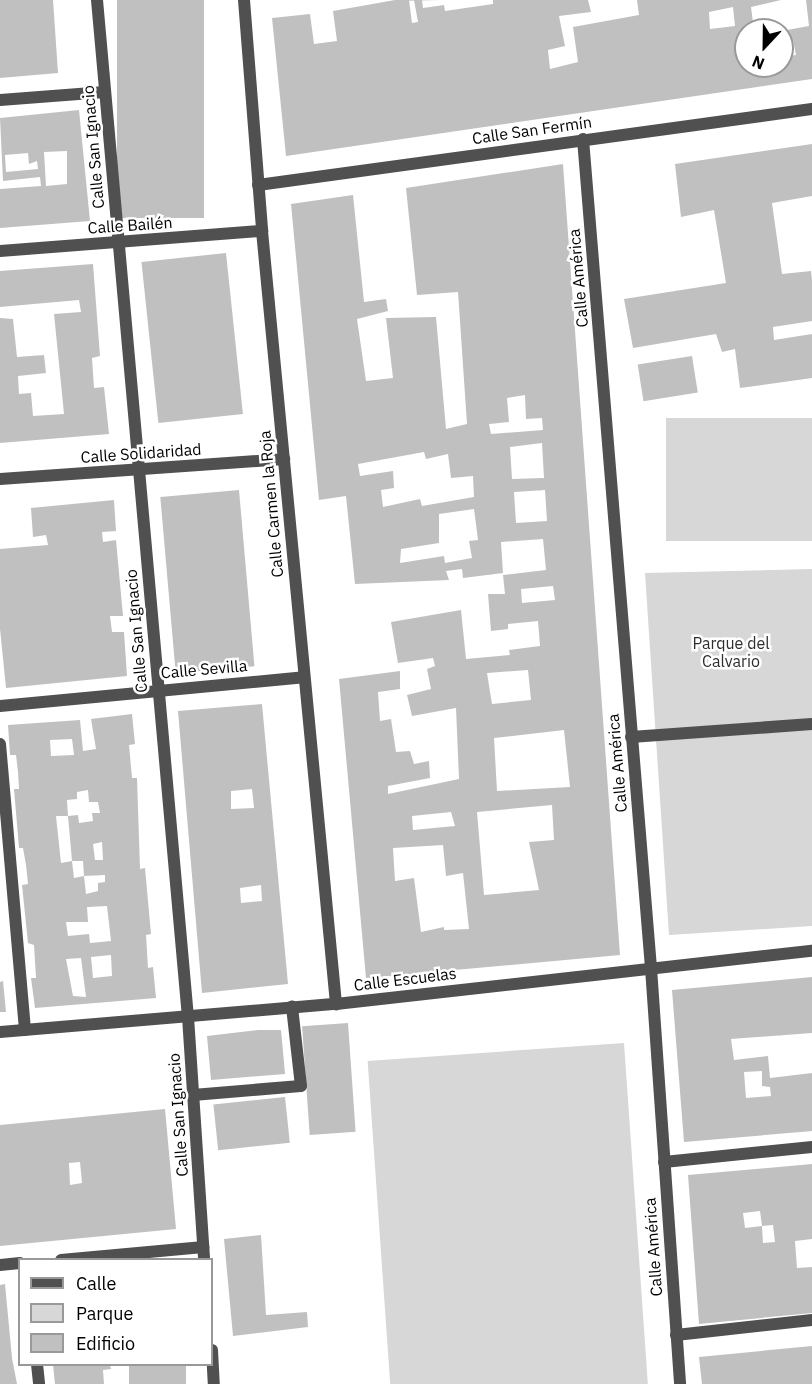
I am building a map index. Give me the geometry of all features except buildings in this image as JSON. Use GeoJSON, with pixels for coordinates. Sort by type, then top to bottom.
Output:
{"type":"FeatureCollection","features":[{"type":"Feature","properties":{"kind":"street","name":"Calle San Ignacio"},"geometry":{"type":"LineString","coordinates":[[97,0],[188,1017],[203,1253]]}},
{"type":"Feature","properties":{"kind":"street","name":"Calle Carmen la Roja"},"geometry":{"type":"LineString","coordinates":[[244,0],[262,231],[336,1004]]}},
{"type":"Feature","properties":{"kind":"street"},"geometry":{"type":"LineString","coordinates":[[0,100],[105,92]]}},
{"type":"Feature","properties":{"kind":"street","name":"Calle San Fermín"},"geometry":{"type":"LineString","coordinates":[[258,186],[812,109]]}},
{"type":"Feature","properties":{"kind":"street","name":"Calle América"},"geometry":{"type":"LineString","coordinates":[[584,139],[651,968],[680,1384]]}},
{"type":"Feature","properties":{"kind":"street","name":"Calle Bailén"},"geometry":{"type":"LineString","coordinates":[[0,251],[262,231]]}},
{"type":"Feature","properties":{"kind":"street","name":"Calle Solidaridad"},"geometry":{"type":"LineString","coordinates":[[0,479],[284,459]]}},
{"type":"Feature","properties":{"kind":"street","name":"Calle Sevilla"},"geometry":{"type":"LineString","coordinates":[[0,706],[304,677]]}},
{"type":"Feature","properties":{"kind":"street"},"geometry":{"type":"LineString","coordinates":[[631,737],[812,724]]}},
{"type":"Feature","properties":{"kind":"street"},"geometry":{"type":"LineString","coordinates":[[0,744],[25,1030]]}},
{"type":"Feature","properties":{"kind":"street","name":"Calle Escuelas"},"geometry":{"type":"LineString","coordinates":[[0,1032],[336,1004],[812,951]]}},
{"type":"Feature","properties":{"kind":"street"},"geometry":{"type":"LineString","coordinates":[[193,1095],[301,1086],[292,1007]]}},
{"type":"Feature","properties":{"kind":"street"},"geometry":{"type":"LineString","coordinates":[[664,1162],[812,1147]]}},
{"type":"Feature","properties":{"kind":"street"},"geometry":{"type":"LineString","coordinates":[[102,1258],[203,1253]]}},
{"type":"Feature","properties":{"kind":"street"},"geometry":{"type":"LineString","coordinates":[[0,1265],[18,1263]]}},
{"type":"Feature","properties":{"kind":"street"},"geometry":{"type":"LineString","coordinates":[[676,1335],[812,1320]]}},
{"type":"Feature","properties":{"kind":"street"},"geometry":{"type":"LineString","coordinates":[[37,1366],[39,1384]]}},
{"type":"Feature","properties":{"kind":"street"},"geometry":{"type":"LineString","coordinates":[[213,1366],[214,1384]]}},
{"type":"Feature","properties":{"kind":"green space"},"geometry":{"type":"Polygon","coordinates":[[[666,418],[812,418],[812,541],[666,541],[666,418]]]}},
{"type":"Feature","properties":{"kind":"green space","name":"Parque del Calvario"},"geometry":{"type":"Polygon","coordinates":[[[812,569],[812,926],[669,935],[645,573],[812,569]]]}},
{"type":"Feature","properties":{"kind":"green space"},"geometry":{"type":"Polygon","coordinates":[[[624,1043],[648,1384],[390,1384],[368,1061],[624,1043]]]}}]}
